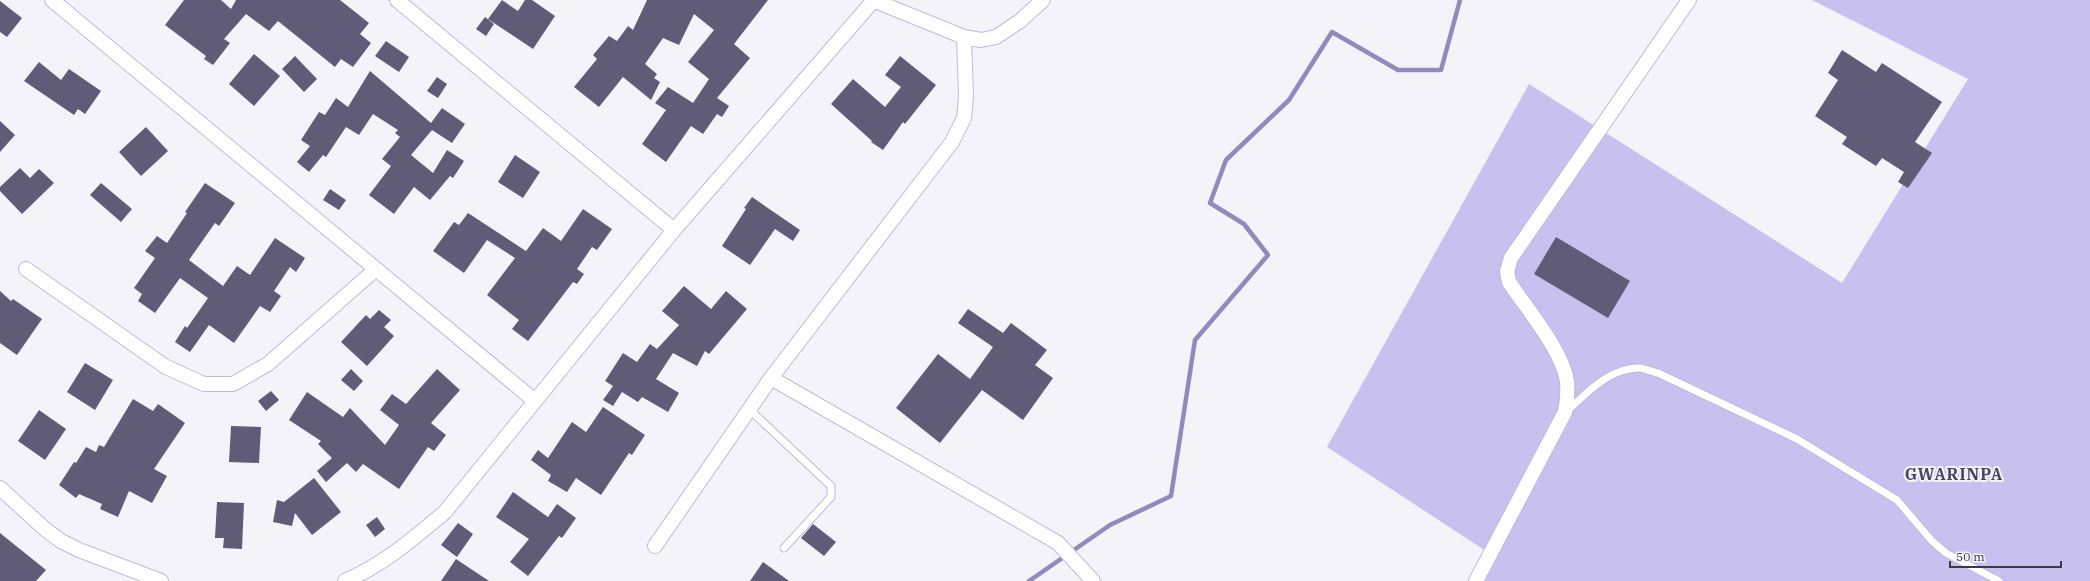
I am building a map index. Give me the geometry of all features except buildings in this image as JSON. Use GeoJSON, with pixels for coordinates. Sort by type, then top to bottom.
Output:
{"type":"FeatureCollection","features":[{"type":"Feature","properties":{"kind":"street"},"geometry":{"type":"LineString","coordinates":[[52,0],[535,401]]}},
{"type":"Feature","properties":{"kind":"street"},"geometry":{"type":"LineString","coordinates":[[397,0],[674,230]]}},
{"type":"Feature","properties":{"kind":"street"},"geometry":{"type":"LineString","coordinates":[[345,581],[359,575],[406,545],[445,512],[674,230],[873,0],[964,37],[981,40],[996,37],[1020,21],[1043,0]]}},
{"type":"Feature","properties":{"kind":"street"},"geometry":{"type":"LineString","coordinates":[[1476,581],[1565,412],[1568,398],[1567,380],[1558,356],[1509,282],[1507,271],[1511,258],[1689,0]]}},
{"type":"Feature","properties":{"kind":"street"},"geometry":{"type":"LineString","coordinates":[[655,546],[772,378],[952,142],[964,118],[966,97],[964,37]]}},
{"type":"Feature","properties":{"kind":"street"},"geometry":{"type":"LineString","coordinates":[[26,269],[166,367],[204,384],[233,384],[268,364],[376,269]]}},
{"type":"Feature","properties":{"kind":"street"},"geometry":{"type":"LineString","coordinates":[[772,378],[1058,543],[1093,581]]}},
{"type":"Feature","properties":{"kind":"street"},"geometry":{"type":"LineString","coordinates":[[0,488],[46,530],[61,541],[79,550],[161,581]]}},
{"type":"Feature","properties":{"kind":"lane"},"geometry":{"type":"LineString","coordinates":[[1565,412],[1600,382],[1622,371],[1640,368],[1658,373],[1797,439],[1897,500],[1932,541],[1946,553],[1999,581]]}},
{"type":"Feature","properties":{"kind":"lane"},"geometry":{"type":"LineString","coordinates":[[750,410],[831,486],[831,497],[784,548]]}},
{"type":"Feature","properties":{"kind":"shaded area"},"geometry":{"type":"Polygon","coordinates":[[[1812,0],[2090,0],[2090,581],[1478,581],[1492,555],[1327,447],[1529,84],[1842,283],[1968,79],[1812,0]]]}},
{"type":"Feature","properties":{"kind":"waterway"},"geometry":{"type":"LineString","coordinates":[[1029,581],[1110,525],[1171,496],[1195,340],[1268,255],[1244,224],[1210,203],[1226,160],[1289,100],[1332,32],[1398,70],[1441,70],[1460,0]]}},
{"type":"Feature","properties":{"kind":"district","name":"GWARINPA"},"geometry":{"type":"Point","coordinates":[1954,474]}}]}
